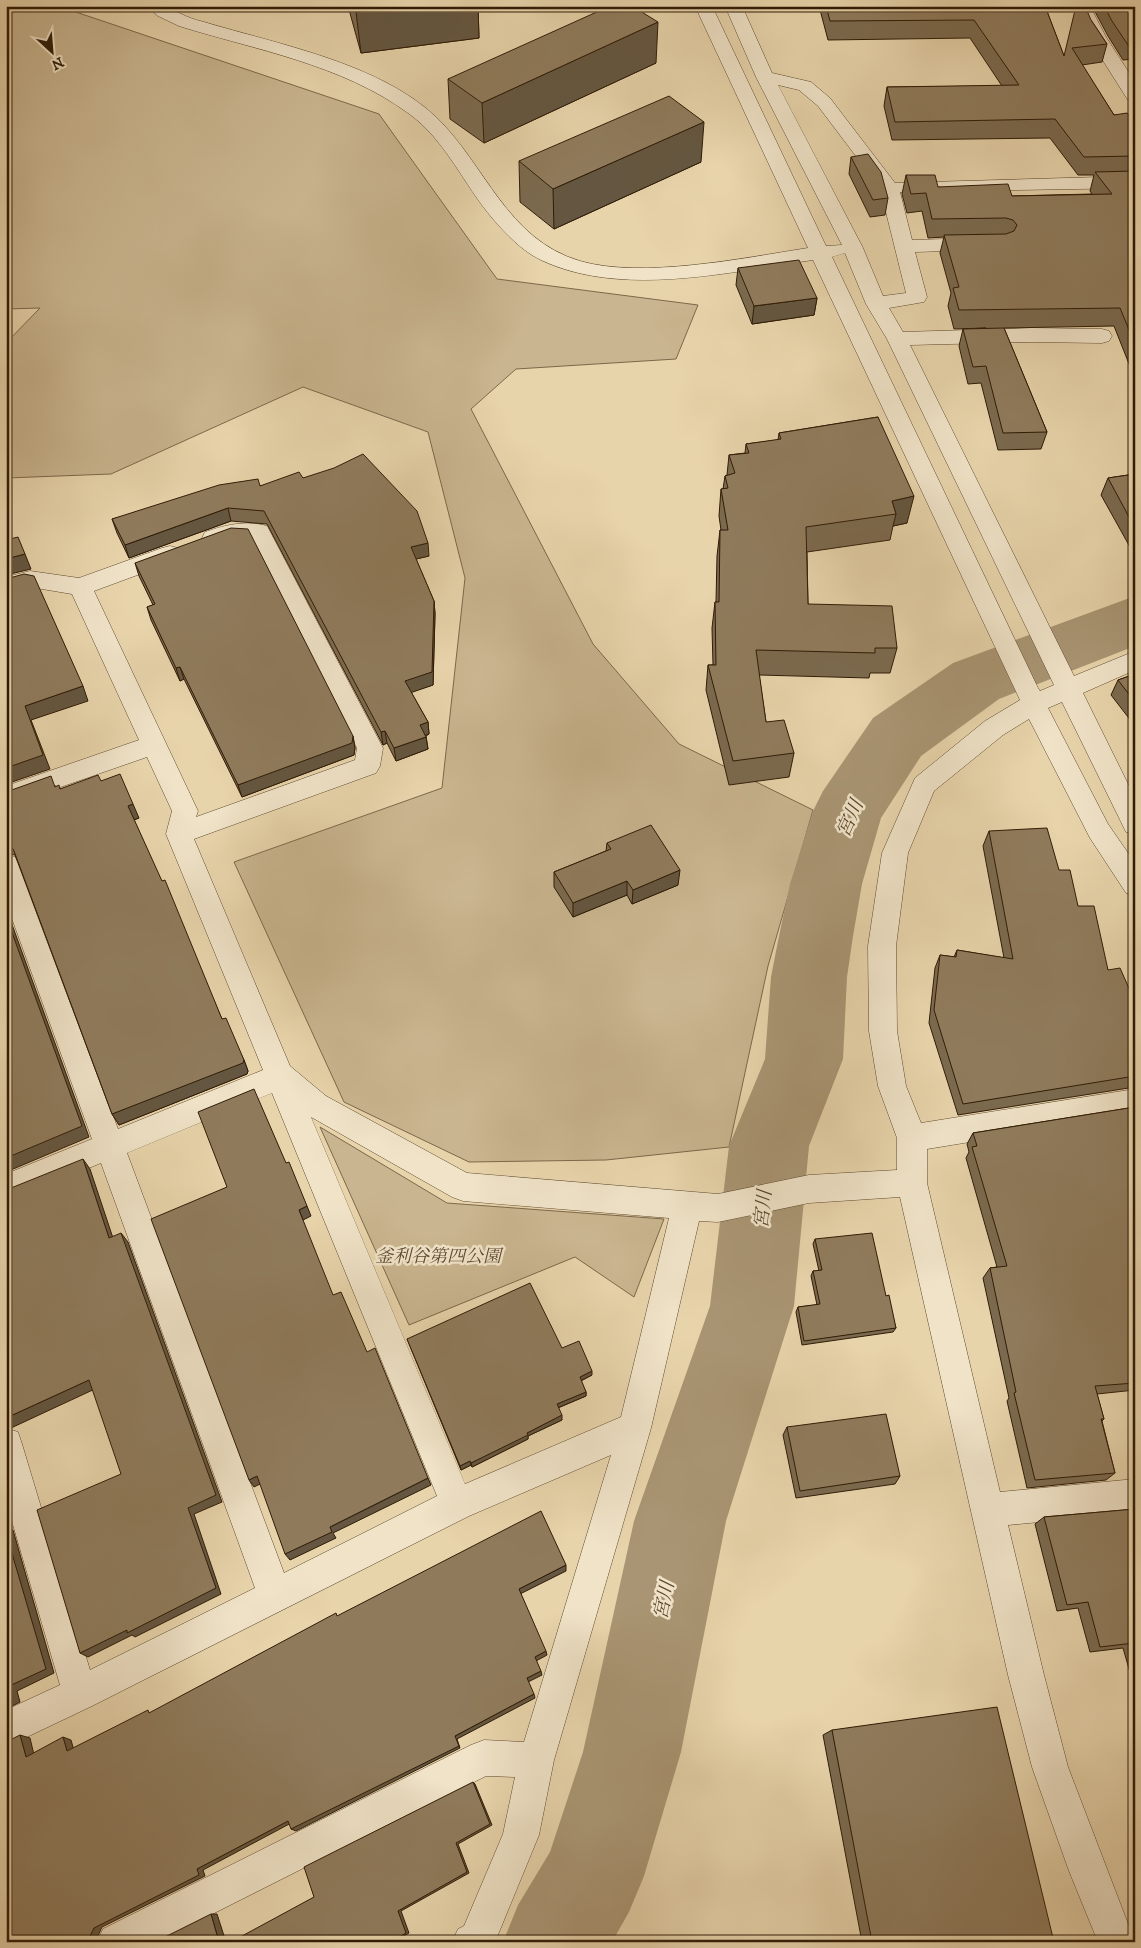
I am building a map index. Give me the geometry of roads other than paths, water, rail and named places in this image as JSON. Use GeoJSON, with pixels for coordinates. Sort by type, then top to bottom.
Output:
{"type":"FeatureCollection","features":[{"type":"Feature","properties":{"kind":"street"},"geometry":{"type":"LineString","coordinates":[[156,6],[179,19],[311,58],[372,84],[389,94],[429,120],[448,142],[500,216],[518,234],[542,252],[567,265],[594,272],[648,274],[676,272],[853,248]]}},
{"type":"Feature","properties":{"kind":"street"},"geometry":{"type":"LineString","coordinates":[[703,6],[1031,696],[1098,831],[1135,885]]}},
{"type":"Feature","properties":{"kind":"street"},"geometry":{"type":"LineString","coordinates":[[733,6],[765,77],[853,248],[876,304],[897,340],[1063,682],[1135,825]]}},
{"type":"Feature","properties":{"kind":"street"},"geometry":{"type":"LineString","coordinates":[[1081,6],[1135,96]]}},
{"type":"Feature","properties":{"kind":"street"},"geometry":{"type":"LineString","coordinates":[[1116,67],[1135,66]]}},
{"type":"Feature","properties":{"kind":"street"},"geometry":{"type":"LineString","coordinates":[[765,77],[805,86],[824,102],[889,187],[917,297],[876,304]]}},
{"type":"Feature","properties":{"kind":"street"},"geometry":{"type":"LineString","coordinates":[[889,187],[1135,182]]}},
{"type":"Feature","properties":{"kind":"street"},"geometry":{"type":"LineString","coordinates":[[904,246],[1002,244]]}},
{"type":"Feature","properties":{"kind":"street"},"geometry":{"type":"LineString","coordinates":[[897,340],[1031,335],[1102,336]]}},
{"type":"Feature","properties":{"kind":"street"},"geometry":{"type":"LineString","coordinates":[[6,586],[30,579],[80,586],[232,531],[259,532],[370,748],[367,766],[179,834]]}},
{"type":"Feature","properties":{"kind":"street"},"geometry":{"type":"LineString","coordinates":[[80,586],[185,811],[179,834],[457,1504]]}},
{"type":"Feature","properties":{"kind":"street"},"geometry":{"type":"LineString","coordinates":[[1117,1942],[1088,1871],[1050,1767],[1026,1675],[912,1183],[912,1138],[892,1086],[883,1031],[882,946],[895,853],[924,785],[1031,696],[1063,682],[1135,660]]}},
{"type":"Feature","properties":{"kind":"street"},"geometry":{"type":"LineString","coordinates":[[6,796],[155,744]]}},
{"type":"Feature","properties":{"kind":"street"},"geometry":{"type":"LineString","coordinates":[[6,865],[275,1595]]}},
{"type":"Feature","properties":{"kind":"street"},"geometry":{"type":"LineString","coordinates":[[6,1188],[281,1076]]}},
{"type":"Feature","properties":{"kind":"street"},"geometry":{"type":"LineString","coordinates":[[281,1076],[316,1105],[463,1187],[702,1207],[809,1190],[912,1183]]}},
{"type":"Feature","properties":{"kind":"street"},"geometry":{"type":"LineString","coordinates":[[912,1138],[1135,1102]]}},
{"type":"Feature","properties":{"kind":"street"},"geometry":{"type":"LineString","coordinates":[[471,1942],[477,1939],[521,1835],[536,1760],[702,1207]]}},
{"type":"Feature","properties":{"kind":"street"},"geometry":{"type":"LineString","coordinates":[[6,1729],[80,1694],[457,1504],[635,1428]]}},
{"type":"Feature","properties":{"kind":"street"},"geometry":{"type":"LineString","coordinates":[[6,1444],[80,1694]]}},
{"type":"Feature","properties":{"kind":"street"},"geometry":{"type":"LineString","coordinates":[[988,1510],[1135,1496]]}},
{"type":"Feature","properties":{"kind":"street"},"geometry":{"type":"LineString","coordinates":[[116,1942],[484,1758],[536,1760]]}},
{"type":"Feature","properties":{"kind":"waterway","name":"宮川"},"geometry":{"type":"LineString","coordinates":[[555,1942],[593,1876],[632,1752],[680,1521],[752,1306],[769,1146],[804,1059],[809,977],[816,936],[826,884],[848,811],[897,737],[976,681],[1135,620]]}},
{"type":"Feature","properties":{"kind":"park label","name":"釜利谷第四公園"},"geometry":{"type":"Point","coordinates":[438,1256]}}]}
